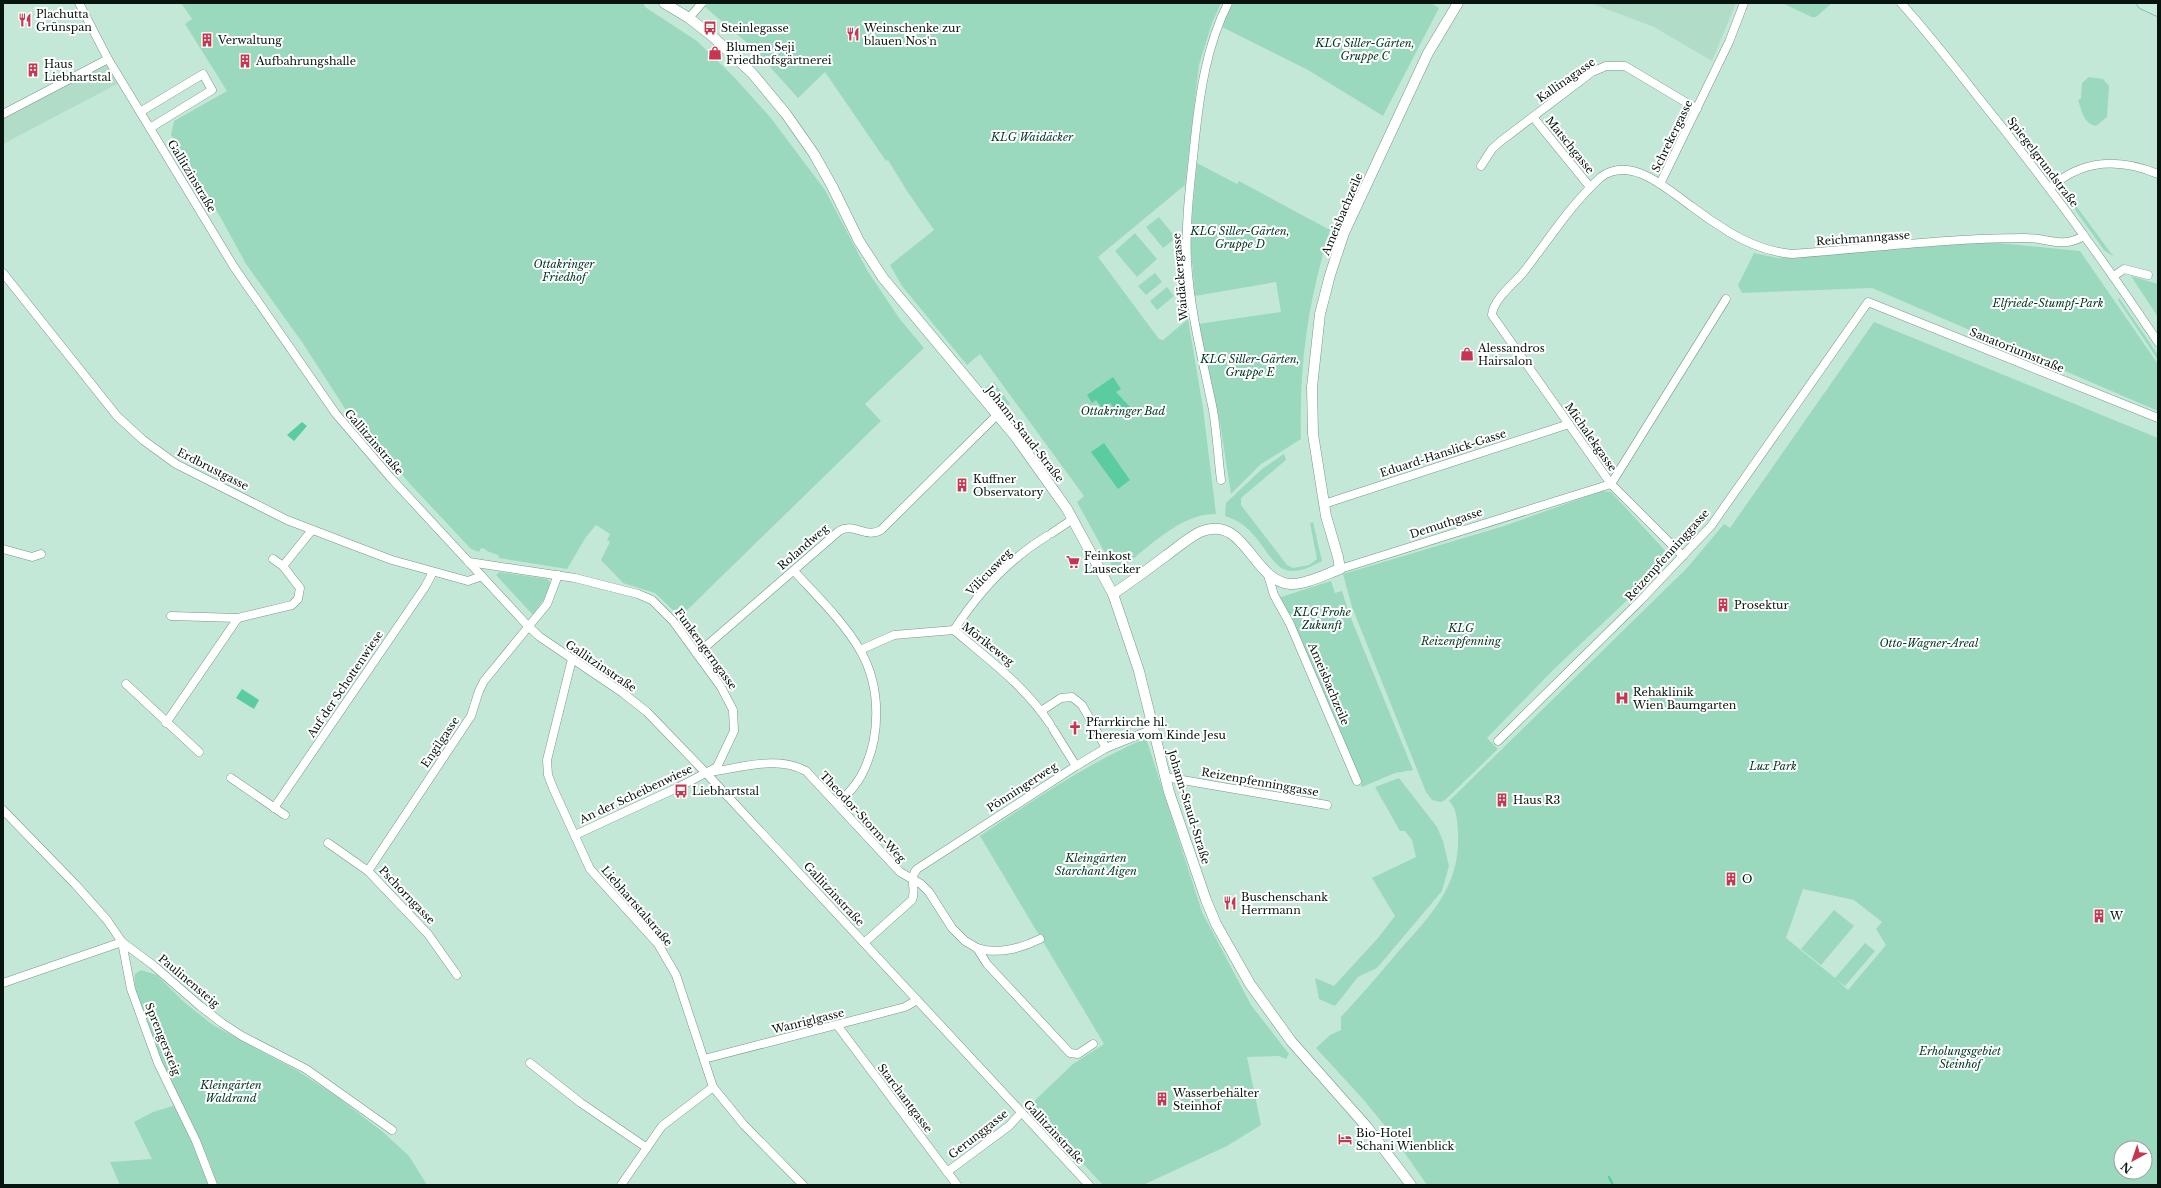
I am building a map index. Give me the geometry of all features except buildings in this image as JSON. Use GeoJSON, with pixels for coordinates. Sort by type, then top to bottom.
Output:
{"type":"FeatureCollection","features":[{"type":"Feature","properties":{"kind":"main road"},"geometry":{"type":"LineString","coordinates":[[2143,3],[2158,10]]}},
{"type":"Feature","properties":{"kind":"street","name":"Gallitzinstraße"},"geometry":{"type":"LineString","coordinates":[[79,3],[108,59],[234,267],[336,414],[390,477],[528,626],[540,637],[623,693],[647,712],[864,942],[1089,1185]]}},
{"type":"Feature","properties":{"kind":"street","name":"Johann-Staud-Straße"},"geometry":{"type":"LineString","coordinates":[[664,3],[689,18],[752,73],[786,114],[821,166],[859,241],[876,268],[1030,457],[1073,519],[1113,594],[1138,671],[1165,777],[1211,912],[1250,984],[1291,1041],[1367,1127],[1411,1185]]}},
{"type":"Feature","properties":{"kind":"street"},"geometry":{"type":"LineString","coordinates":[[689,18],[702,3]]}},
{"type":"Feature","properties":{"kind":"street","name":"Waidäckergasse"},"geometry":{"type":"LineString","coordinates":[[1221,480],[1213,412],[1197,338],[1187,263],[1186,230],[1196,125],[1204,73],[1214,34],[1228,3]]}},
{"type":"Feature","properties":{"kind":"street","name":"Ameisbachzeile"},"geometry":{"type":"LineString","coordinates":[[1340,569],[1324,504],[1312,434],[1312,387],[1320,314],[1330,275],[1344,233],[1419,72],[1439,32],[1458,3]]}},
{"type":"Feature","properties":{"kind":"street","name":"Schrekergasse"},"geometry":{"type":"LineString","coordinates":[[1493,320],[1492,315],[1494,307],[1590,187],[1607,172],[1620,170],[1636,172],[1660,184],[1729,42],[1744,3]]}},
{"type":"Feature","properties":{"kind":"street","name":"Spiegelgrundstraße"},"geometry":{"type":"LineString","coordinates":[[1901,3],[2050,188],[2114,276],[2158,342]]}},
{"type":"Feature","properties":{"kind":"street"},"geometry":{"type":"LineString","coordinates":[[3,114],[108,59]]}},
{"type":"Feature","properties":{"kind":"street","name":"Kallinagasse"},"geometry":{"type":"LineString","coordinates":[[1481,166],[1492,149],[1501,141],[1592,72],[1612,64],[1625,66],[1697,110]]}},
{"type":"Feature","properties":{"kind":"street"},"geometry":{"type":"LineString","coordinates":[[140,112],[203,74],[212,90],[150,128]]}},
{"type":"Feature","properties":{"kind":"street","name":"Matschgasse"},"geometry":{"type":"LineString","coordinates":[[1533,117],[1590,187]]}},
{"type":"Feature","properties":{"kind":"street"},"geometry":{"type":"LineString","coordinates":[[2050,188],[2075,171],[2102,164],[2124,163],[2158,174]]}},
{"type":"Feature","properties":{"kind":"street","name":"Reichmanngasse"},"geometry":{"type":"LineString","coordinates":[[1660,184],[1729,232],[1762,249],[1778,253],[1792,254],[1983,238],[2034,238],[2067,244],[2084,236]]}},
{"type":"Feature","properties":{"kind":"street"},"geometry":{"type":"LineString","coordinates":[[2114,276],[2124,269],[2134,270],[2148,275]]}},
{"type":"Feature","properties":{"kind":"street","name":"Erdbrustgasse"},"geometry":{"type":"LineString","coordinates":[[3,273],[117,416],[143,440],[176,464],[287,520],[392,560],[468,580],[482,576]]}},
{"type":"Feature","properties":{"kind":"street"},"geometry":{"type":"LineString","coordinates":[[1611,484],[1726,299]]}},
{"type":"Feature","properties":{"kind":"street","name":"Sanatoriumstraße"},"geometry":{"type":"LineString","coordinates":[[1868,302],[2158,418]]}},
{"type":"Feature","properties":{"kind":"street","name":"Reizenpfenninggasse"},"geometry":{"type":"LineString","coordinates":[[1498,741],[1640,601],[1711,526],[1868,302]]}},
{"type":"Feature","properties":{"kind":"street","name":"Michalekgasse"},"geometry":{"type":"LineString","coordinates":[[1493,320],[1611,484],[1683,556]]}},
{"type":"Feature","properties":{"kind":"street","name":"Rolandweg"},"geometry":{"type":"LineString","coordinates":[[697,654],[842,529],[851,528],[872,533],[880,530],[997,415]]}},
{"type":"Feature","properties":{"kind":"street","name":"Eduard-Hanslick-Gasse"},"geometry":{"type":"LineString","coordinates":[[1324,504],[1569,424]]}},
{"type":"Feature","properties":{"kind":"street","name":"Demuthgasse"},"geometry":{"type":"LineString","coordinates":[[1113,594],[1191,538],[1209,530],[1218,530],[1236,537],[1268,575],[1279,581],[1296,584],[1611,484]]}},
{"type":"Feature","properties":{"kind":"street","name":"Vilicusweg"},"geometry":{"type":"LineString","coordinates":[[954,630],[984,590],[1005,568],[1034,544],[1073,519]]}},
{"type":"Feature","properties":{"kind":"street"},"geometry":{"type":"LineString","coordinates":[[283,566],[312,530]]}},
{"type":"Feature","properties":{"kind":"street"},"geometry":{"type":"LineString","coordinates":[[3,549],[32,557],[41,554]]}},
{"type":"Feature","properties":{"kind":"street"},"geometry":{"type":"LineString","coordinates":[[171,616],[238,618],[286,607],[298,599],[300,588],[283,566],[273,559]]}},
{"type":"Feature","properties":{"kind":"street","name":"Funkengerngasse"},"geometry":{"type":"LineString","coordinates":[[469,562],[558,576],[624,590],[652,600],[673,621],[725,693],[733,710],[735,721],[734,730],[723,758],[717,766],[706,773]]}},
{"type":"Feature","properties":{"kind":"street"},"geometry":{"type":"LineString","coordinates":[[794,571],[834,615],[860,650],[871,678],[874,692],[876,722],[875,738],[861,776],[838,804]]}},
{"type":"Feature","properties":{"kind":"street","name":"Auf der Schottenwiese"},"geometry":{"type":"LineString","coordinates":[[274,808],[425,587],[433,572]]}},
{"type":"Feature","properties":{"kind":"street","name":"Ameisbachzeile"},"geometry":{"type":"LineString","coordinates":[[1268,575],[1274,595],[1290,624],[1357,781]]}},
{"type":"Feature","properties":{"kind":"street","name":"Engilgasse"},"geometry":{"type":"LineString","coordinates":[[368,870],[471,716],[479,691],[484,681],[549,600],[558,576]]}},
{"type":"Feature","properties":{"kind":"street"},"geometry":{"type":"LineString","coordinates":[[166,723],[238,618]]}},
{"type":"Feature","properties":{"kind":"street","name":"Mörikeweg"},"geometry":{"type":"LineString","coordinates":[[860,650],[894,635],[954,630],[1014,680],[1041,711],[1076,766]]}},
{"type":"Feature","properties":{"kind":"street","name":"Liebhartstalstraße"},"geometry":{"type":"LineString","coordinates":[[572,659],[547,760],[548,775],[553,788],[590,869],[658,944],[676,975],[713,1087],[744,1125],[802,1185]]}},
{"type":"Feature","properties":{"kind":"street"},"geometry":{"type":"LineString","coordinates":[[126,684],[166,723],[199,752]]}},
{"type":"Feature","properties":{"kind":"street"},"geometry":{"type":"LineString","coordinates":[[1041,711],[1061,698],[1072,697],[1082,705],[1106,748]]}},
{"type":"Feature","properties":{"kind":"street","name":"Pönningerweg"},"geometry":{"type":"LineString","coordinates":[[912,878],[917,869],[1076,766],[1106,748],[1153,730]]}},
{"type":"Feature","properties":{"kind":"street","name":"Theodor-Storm-Weg"},"geometry":{"type":"LineString","coordinates":[[706,773],[775,762],[787,763],[806,771],[900,872],[912,878],[929,892],[957,934],[977,948],[987,964],[1070,1053],[1078,1054],[1093,1044]]}},
{"type":"Feature","properties":{"kind":"street","name":"An der Scheibenwiese"},"geometry":{"type":"LineString","coordinates":[[575,835],[706,773]]}},
{"type":"Feature","properties":{"kind":"street","name":"Reizenpfenninggasse"},"geometry":{"type":"LineString","coordinates":[[1165,777],[1327,805]]}},
{"type":"Feature","properties":{"kind":"street"},"geometry":{"type":"LineString","coordinates":[[231,778],[285,814]]}},
{"type":"Feature","properties":{"kind":"street","name":"Paulinensteig"},"geometry":{"type":"LineString","coordinates":[[3,810],[80,890],[107,920],[122,942],[153,965],[222,1023],[306,1069],[392,1130]]}},
{"type":"Feature","properties":{"kind":"street","name":"Pschorngasse"},"geometry":{"type":"LineString","coordinates":[[328,843],[368,870],[428,934],[458,975]]}},
{"type":"Feature","properties":{"kind":"street"},"geometry":{"type":"LineString","coordinates":[[864,942],[912,900],[914,896],[912,878]]}},
{"type":"Feature","properties":{"kind":"street"},"geometry":{"type":"LineString","coordinates":[[977,948],[985,951],[1006,950],[1040,939]]}},
{"type":"Feature","properties":{"kind":"street"},"geometry":{"type":"LineString","coordinates":[[3,983],[122,942]]}},
{"type":"Feature","properties":{"kind":"street","name":"Sprengersteig"},"geometry":{"type":"LineString","coordinates":[[122,942],[131,989],[156,1057],[196,1141],[213,1185]]}},
{"type":"Feature","properties":{"kind":"street","name":"Wanriglgasse"},"geometry":{"type":"LineString","coordinates":[[704,1059],[905,1007],[917,1000]]}},
{"type":"Feature","properties":{"kind":"street","name":"Starchantgasse"},"geometry":{"type":"LineString","coordinates":[[836,1025],[957,1185]]}},
{"type":"Feature","properties":{"kind":"street"},"geometry":{"type":"LineString","coordinates":[[530,1063],[581,1102],[647,1148]]}},
{"type":"Feature","properties":{"kind":"street"},"geometry":{"type":"LineString","coordinates":[[622,1185],[662,1126],[713,1087]]}},
{"type":"Feature","properties":{"kind":"street","name":"Gerunggasse"},"geometry":{"type":"LineString","coordinates":[[947,1172],[1009,1126],[1021,1113]]}},
{"type":"Feature","properties":{"kind":"shaded area"},"geometry":{"type":"Polygon","coordinates":[[[1590,3],[1736,3],[1712,61],[1654,27],[1590,3]]]}},
{"type":"Feature","properties":{"kind":"shaded area"},"geometry":{"type":"Polygon","coordinates":[[[107,63],[119,83],[3,144],[3,118],[107,63]]]}},
{"type":"Feature","properties":{"kind":"shaded area"},"geometry":{"type":"Polygon","coordinates":[[[1113,377],[1121,389],[1116,392],[1130,407],[1114,418],[1108,410],[1113,407],[1110,403],[1102,408],[1096,400],[1092,403],[1087,395],[1113,377]]]}},
{"type":"Feature","properties":{"kind":"shaded area"},"geometry":{"type":"Polygon","coordinates":[[[302,422],[307,426],[294,441],[287,435],[302,422]]]}},
{"type":"Feature","properties":{"kind":"shaded area"},"geometry":{"type":"Polygon","coordinates":[[[1104,443],[1130,480],[1118,489],[1091,452],[1104,443]]]}},
{"type":"Feature","properties":{"kind":"shaded area"},"geometry":{"type":"Polygon","coordinates":[[[242,689],[259,700],[254,709],[236,698],[242,689]]]}},
{"type":"Feature","properties":{"kind":"green space","name":"Ottakringer Friedhof"},"geometry":{"type":"Polygon","coordinates":[[[181,3],[643,3],[645,7],[697,41],[734,77],[770,117],[825,190],[867,270],[899,318],[924,348],[865,404],[881,421],[680,617],[655,593],[623,583],[601,560],[610,542],[607,540],[610,534],[596,525],[586,537],[567,569],[499,558],[498,555],[485,549],[481,548],[479,552],[471,549],[411,485],[346,410],[302,342],[246,264],[222,220],[171,135],[174,121],[227,91],[185,24],[192,19],[181,3]]]}},
{"type":"Feature","properties":{"kind":"green space","name":"KLG Waidäcker"},"geometry":{"type":"Polygon","coordinates":[[[709,3],[1221,3],[1212,23],[1199,65],[1185,185],[1098,257],[1159,339],[1163,340],[1188,319],[1203,408],[1216,514],[1203,515],[1177,526],[1152,543],[1118,571],[1115,571],[1077,502],[1084,496],[980,354],[967,365],[902,286],[890,265],[934,230],[888,160],[886,161],[825,72],[798,98],[752,47],[705,7],[709,3]]]}},
{"type":"Feature","properties":{"kind":"green space","name":"KLG Siller-Gärten, Gruppe C"},"geometry":{"type":"Polygon","coordinates":[[[1232,3],[1431,3],[1439,8],[1383,116],[1308,70],[1222,27],[1232,3]]]}},
{"type":"Feature","properties":{"kind":"green space"},"geometry":{"type":"Polygon","coordinates":[[[1782,3],[1832,3],[1816,17],[1812,17],[1782,3]]]}},
{"type":"Feature","properties":{"kind":"green space"},"geometry":{"type":"Polygon","coordinates":[[[2089,77],[2103,79],[2109,86],[2107,117],[2096,126],[2088,122],[2082,112],[2078,100],[2081,98],[2082,83],[2089,77]]]}},
{"type":"Feature","properties":{"kind":"green space"},"geometry":{"type":"Polygon","coordinates":[[[1197,163],[1237,184],[1239,181],[1330,230],[1316,282],[1306,333],[1303,358],[1301,439],[1261,464],[1231,494],[1220,423],[1198,324],[1281,312],[1276,282],[1195,296],[1190,238],[1197,163]]]}},
{"type":"Feature","properties":{"kind":"green space"},"geometry":{"type":"Polygon","coordinates":[[[2063,188],[2114,257],[2104,250],[2061,190],[2063,188]]]}},
{"type":"Feature","properties":{"kind":"green space"},"geometry":{"type":"Polygon","coordinates":[[[1159,217],[1176,238],[1163,248],[1146,227],[1159,217]]]}},
{"type":"Feature","properties":{"kind":"green space"},"geometry":{"type":"Polygon","coordinates":[[[1135,233],[1157,259],[1137,277],[1115,251],[1135,233]]]}},
{"type":"Feature","properties":{"kind":"green space","name":"Elfriede-Stumpf-Park"},"geometry":{"type":"Polygon","coordinates":[[[1989,242],[2080,251],[2158,364],[2158,411],[1872,288],[1742,293],[1738,285],[1754,253],[1778,258],[1989,242]]]}},
{"type":"Feature","properties":{"kind":"green space"},"geometry":{"type":"Polygon","coordinates":[[[1155,273],[1162,282],[1146,295],[1138,286],[1155,273]]]}},
{"type":"Feature","properties":{"kind":"green space"},"geometry":{"type":"Polygon","coordinates":[[[2131,276],[2158,284],[2158,317],[2131,276]]]}},
{"type":"Feature","properties":{"kind":"green space"},"geometry":{"type":"Polygon","coordinates":[[[1167,287],[1174,296],[1157,310],[1150,301],[1167,287]]]}},
{"type":"Feature","properties":{"kind":"green space"},"geometry":{"type":"Polygon","coordinates":[[[2119,298],[2158,355],[2158,360],[2118,300],[2119,298]]]}},
{"type":"Feature","properties":{"kind":"green space","name":"Otto-Wagner-Areal"},"geometry":{"type":"Polygon","coordinates":[[[1874,322],[2158,438],[2158,1185],[1427,1185],[1390,1132],[1362,1098],[1316,1048],[1330,1035],[1341,1030],[1341,1017],[1421,926],[1441,899],[1449,884],[1458,851],[1456,815],[1454,807],[1449,801],[1687,568],[1724,524],[1730,528],[1874,322]],[[1803,889],[1786,938],[1835,978],[1865,943],[1875,951],[1845,986],[1836,979],[1848,990],[1886,945],[1876,929],[1882,922],[1854,900],[1803,889]]]}},
{"type":"Feature","properties":{"kind":"green space"},"geometry":{"type":"Polygon","coordinates":[[[994,382],[1010,404],[1003,408],[986,387],[994,382]]]}},
{"type":"Feature","properties":{"kind":"green space"},"geometry":{"type":"Polygon","coordinates":[[[1284,454],[1286,460],[1241,498],[1241,505],[1287,565],[1293,568],[1309,565],[1317,559],[1310,523],[1313,522],[1322,561],[1295,571],[1285,570],[1278,565],[1244,525],[1225,516],[1226,503],[1262,469],[1284,454]]]}},
{"type":"Feature","properties":{"kind":"green space","name":"KLG Reizenpfenning"},"geometry":{"type":"Polygon","coordinates":[[[1602,491],[1611,492],[1672,558],[1553,670],[1487,738],[1498,749],[1445,800],[1441,802],[1432,800],[1426,792],[1352,607],[1343,574],[1504,526],[1602,491]]]}},
{"type":"Feature","properties":{"kind":"green space"},"geometry":{"type":"Polygon","coordinates":[[[499,572],[547,579],[550,582],[548,593],[533,615],[496,575],[499,572]]]}},
{"type":"Feature","properties":{"kind":"green space","name":"KLG Frohe Zukunft"},"geometry":{"type":"Polygon","coordinates":[[[1331,581],[1335,593],[1342,591],[1350,616],[1413,770],[1395,773],[1362,787],[1325,696],[1278,598],[1331,581]]]}},
{"type":"Feature","properties":{"kind":"green space","name":"Kleingärten Starchant Aigen"},"geometry":{"type":"Polygon","coordinates":[[[1146,738],[1202,912],[1251,1005],[1289,1054],[1286,1059],[1279,1056],[1247,1057],[1261,1125],[1227,1146],[1143,1185],[1103,1185],[1029,1106],[1073,1064],[1104,1044],[980,836],[1040,796],[1082,771],[1146,738]]]}},
{"type":"Feature","properties":{"kind":"green space"},"geometry":{"type":"Polygon","coordinates":[[[1399,778],[1437,827],[1443,841],[1449,866],[1442,891],[1377,968],[1358,977],[1335,1006],[1319,999],[1315,978],[1334,986],[1378,938],[1395,916],[1372,878],[1416,857],[1412,840],[1405,831],[1400,831],[1375,787],[1399,778]]]}},
{"type":"Feature","properties":{"kind":"green space"},"geometry":{"type":"Polygon","coordinates":[[[1834,910],[1854,926],[1821,965],[1801,949],[1834,910]]]}},
{"type":"Feature","properties":{"kind":"green space","name":"Kleingärten Waldrand"},"geometry":{"type":"Polygon","coordinates":[[[141,970],[157,975],[184,1002],[213,1025],[298,1071],[336,1096],[383,1132],[409,1156],[427,1185],[217,1185],[209,1161],[151,1037],[136,989],[135,974],[141,970]]]}},
{"type":"Feature","properties":{"kind":"green space"},"geometry":{"type":"Polygon","coordinates":[[[176,1105],[192,1139],[210,1185],[120,1185],[110,1162],[152,1159],[134,1122],[153,1112],[176,1105]]]}},
{"type":"Feature","properties":{"kind":"waterway"},"geometry":{"type":"LineString","coordinates":[[1609,1177],[1613,1185]]}},
{"type":"Feature","properties":{"kind":"place","name":"Plachutta Grünspan"},"geometry":{"type":"Point","coordinates":[25,20]}},
{"type":"Feature","properties":{"kind":"place","name":"Steinlegasse"},"geometry":{"type":"Point","coordinates":[710,28]}},
{"type":"Feature","properties":{"kind":"place","name":"Weinschenke zur blauen Nos'n"},"geometry":{"type":"Point","coordinates":[853,34]}},
{"type":"Feature","properties":{"kind":"place","name":"Verwaltung"},"geometry":{"type":"Point","coordinates":[207,40]}},
{"type":"Feature","properties":{"kind":"place","name":"Blumen Seji Friedhofsgärtnerei"},"geometry":{"type":"Point","coordinates":[715,53]}},
{"type":"Feature","properties":{"kind":"place","name":"Aufbahrungshalle"},"geometry":{"type":"Point","coordinates":[245,61]}},
{"type":"Feature","properties":{"kind":"place","name":"Haus Liebhartstal"},"geometry":{"type":"Point","coordinates":[33,70]}},
{"type":"Feature","properties":{"kind":"place","name":"Alessandros Hairsalon"},"geometry":{"type":"Point","coordinates":[1467,354]}},
{"type":"Feature","properties":{"kind":"place","name":"Kuffner Observatory"},"geometry":{"type":"Point","coordinates":[962,485]}},
{"type":"Feature","properties":{"kind":"place","name":"Feinkost Lausecker"},"geometry":{"type":"Point","coordinates":[1073,562]}},
{"type":"Feature","properties":{"kind":"place","name":"Prosektur"},"geometry":{"type":"Point","coordinates":[1723,605]}},
{"type":"Feature","properties":{"kind":"place","name":"Rehaklinik Wien Baumgarten"},"geometry":{"type":"Point","coordinates":[1622,698]}},
{"type":"Feature","properties":{"kind":"place","name":"Pfarrkirche hl. Theresia vom Kinde Jesu"},"geometry":{"type":"Point","coordinates":[1075,728]}},
{"type":"Feature","properties":{"kind":"place","name":"Liebhartstal"},"geometry":{"type":"Point","coordinates":[681,791]}},
{"type":"Feature","properties":{"kind":"place","name":"Haus R3"},"geometry":{"type":"Point","coordinates":[1502,800]}},
{"type":"Feature","properties":{"kind":"place","name":"O"},"geometry":{"type":"Point","coordinates":[1731,879]}},
{"type":"Feature","properties":{"kind":"place","name":"Buschenschank Herrmann"},"geometry":{"type":"Point","coordinates":[1230,903]}},
{"type":"Feature","properties":{"kind":"place","name":"W"},"geometry":{"type":"Point","coordinates":[2099,916]}},
{"type":"Feature","properties":{"kind":"place","name":"Wasserbehälter Steinhof"},"geometry":{"type":"Point","coordinates":[1162,1099]}},
{"type":"Feature","properties":{"kind":"place","name":"Bio-Hotel Schani Wienblick"},"geometry":{"type":"Point","coordinates":[1345,1139]}},
{"type":"Feature","properties":{"kind":"park label","name":"KLG Siller-Gärten, Gruppe D"},"geometry":{"type":"Point","coordinates":[1240,237]}},
{"type":"Feature","properties":{"kind":"park label","name":"KLG Siller-Gärten, Gruppe E"},"geometry":{"type":"Point","coordinates":[1250,365]}},
{"type":"Feature","properties":{"kind":"park label","name":"Ottakringer Bad"},"geometry":{"type":"Point","coordinates":[1123,411]}},
{"type":"Feature","properties":{"kind":"park label","name":"Lux Park"},"geometry":{"type":"Point","coordinates":[1773,766]}},
{"type":"Feature","properties":{"kind":"park label","name":"Erholungsgebiet Steinhof"},"geometry":{"type":"Point","coordinates":[1960,1057]}}]}
